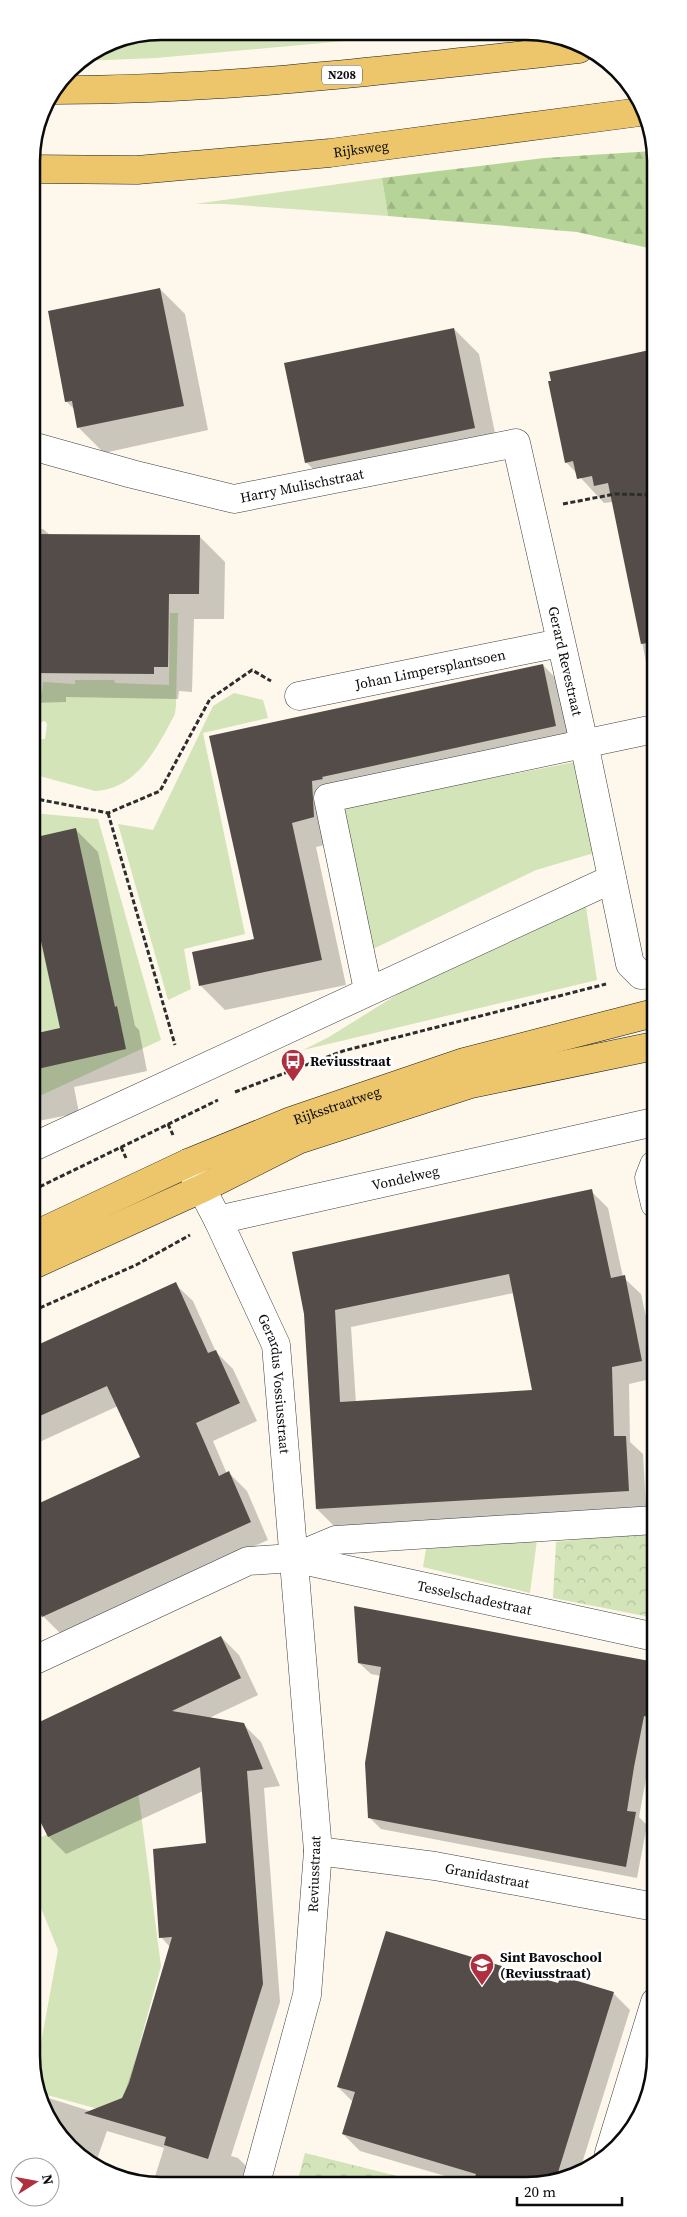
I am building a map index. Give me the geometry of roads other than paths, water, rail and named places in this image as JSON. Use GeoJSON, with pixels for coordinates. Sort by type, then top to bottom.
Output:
{"type":"FeatureCollection","features":[{"type":"Feature","properties":{"kind":"main road","name":"N208"},"geometry":{"type":"LineString","coordinates":[[63,90],[104,90],[314,78],[573,50]]}},
{"type":"Feature","properties":{"kind":"main road","name":"Rijksweg"},"geometry":{"type":"LineString","coordinates":[[40,169],[137,170],[330,153],[636,112]]}},
{"type":"Feature","properties":{"kind":"main road","name":"Rijksstraatweg"},"geometry":{"type":"LineString","coordinates":[[40,1233],[188,1164],[290,1121],[464,1062],[647,1015]]}},
{"type":"Feature","properties":{"kind":"main road","name":"Rijksstraatweg"},"geometry":{"type":"LineString","coordinates":[[40,1262],[203,1188],[298,1140],[471,1084],[647,1047]]}},
{"type":"Feature","properties":{"kind":"street","name":"Harry Mulischstraat"},"geometry":{"type":"LineString","coordinates":[[40,448],[132,474],[234,499],[516,443]]}},
{"type":"Feature","properties":{"kind":"street","name":"Gerard Revestraat"},"geometry":{"type":"LineString","coordinates":[[516,443],[584,743],[612,879]]}},
{"type":"Feature","properties":{"kind":"street","name":"Johan Limpersplantsoen"},"geometry":{"type":"LineString","coordinates":[[299,696],[560,643]]}},
{"type":"Feature","properties":{"kind":"street"},"geometry":{"type":"LineString","coordinates":[[368,990],[328,798],[647,730]]}},
{"type":"Feature","properties":{"kind":"street"},"geometry":{"type":"LineString","coordinates":[[40,1144],[368,990],[612,879],[630,964],[647,975]]}},
{"type":"Feature","properties":{"kind":"street","name":"Vondelweg"},"geometry":{"type":"LineString","coordinates":[[218,1220],[647,1124]]}},
{"type":"Feature","properties":{"kind":"street"},"geometry":{"type":"LineString","coordinates":[[188,1164],[203,1188],[218,1220]]}},
{"type":"Feature","properties":{"kind":"street","name":"Gerardus Vossiusstraat"},"geometry":{"type":"LineString","coordinates":[[218,1220],[276,1345],[294,1558]]}},
{"type":"Feature","properties":{"kind":"street","name":"Tesselschadestraat"},"geometry":{"type":"LineString","coordinates":[[294,1558],[336,1540],[647,1521]]}},
{"type":"Feature","properties":{"kind":"street","name":"Tesselschadestraat"},"geometry":{"type":"LineString","coordinates":[[40,1658],[248,1561],[294,1558],[647,1635]]}},
{"type":"Feature","properties":{"kind":"street","name":"Reviusstraat"},"geometry":{"type":"LineString","coordinates":[[258,2177],[307,1995],[318,1851],[294,1558]]}},
{"type":"Feature","properties":{"kind":"street","name":"Granidastraat"},"geometry":{"type":"LineString","coordinates":[[318,1851],[436,1866],[647,1906]]}},
{"type":"Feature","properties":{"kind":"street"},"geometry":{"type":"LineString","coordinates":[[613,2140],[647,2028]]}},
{"type":"Feature","properties":{"kind":"place","name":"Reviusstraat"},"geometry":{"type":"Point","coordinates":[293,1082]}},
{"type":"Feature","properties":{"kind":"place","name":"Sint Bavoschool (Reviusstraat)"},"geometry":{"type":"Point","coordinates":[482,1986]}}]}
